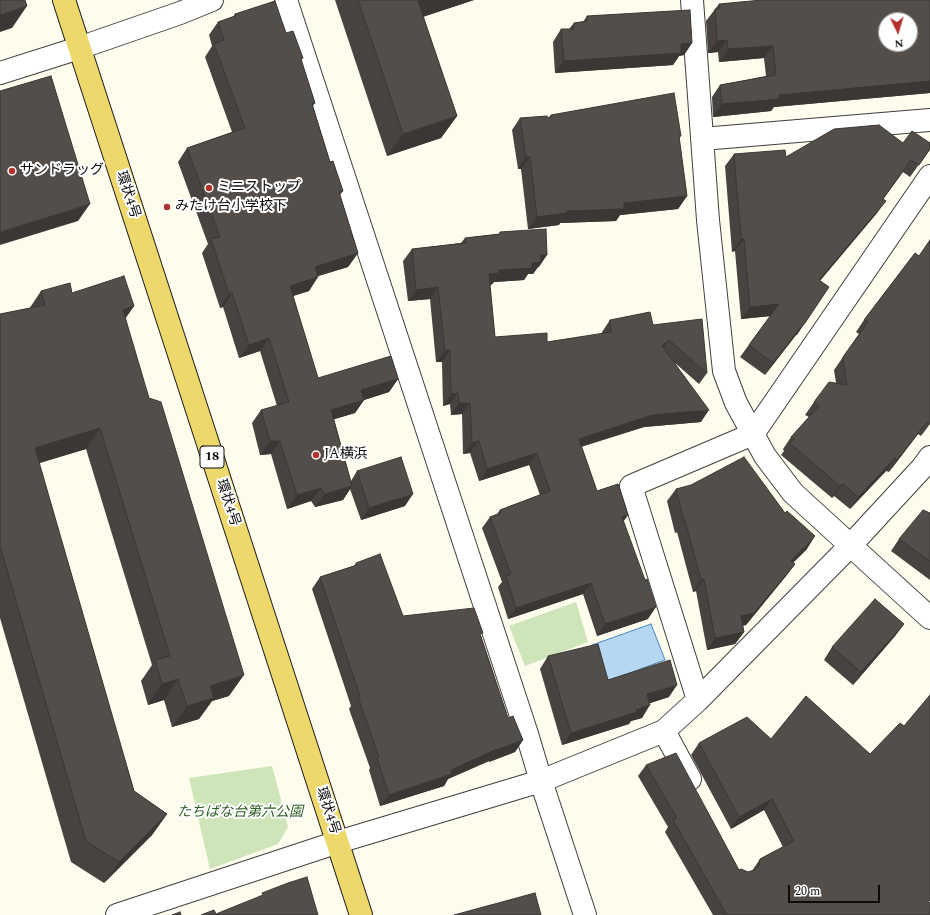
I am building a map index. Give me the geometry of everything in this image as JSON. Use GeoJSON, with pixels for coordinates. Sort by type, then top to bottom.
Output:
{"type":"FeatureCollection","features":[{"type":"Feature","properties":{"kind":"main road","name":"環状4号"},"geometry":{"type":"LineString","coordinates":[[64,0],[338,842],[360,915]]}},
{"type":"Feature","properties":{"kind":"street"},"geometry":{"type":"LineString","coordinates":[[0,73],[79,48],[180,13],[212,0]]}},
{"type":"Feature","properties":{"kind":"street"},"geometry":{"type":"LineString","coordinates":[[286,0],[585,915]]}},
{"type":"Feature","properties":{"kind":"street"},"geometry":{"type":"LineString","coordinates":[[692,0],[708,220],[724,371],[736,403],[765,456],[793,494],[930,618]]}},
{"type":"Feature","properties":{"kind":"street"},"geometry":{"type":"LineString","coordinates":[[702,138],[930,120]]}},
{"type":"Feature","properties":{"kind":"street"},"geometry":{"type":"LineString","coordinates":[[698,700],[631,486],[753,434],[930,176]]}},
{"type":"Feature","properties":{"kind":"street"},"geometry":{"type":"LineString","coordinates":[[117,915],[338,842],[541,781],[664,731],[698,700],[850,546],[922,468],[930,457]]}},
{"type":"Feature","properties":{"kind":"street"},"geometry":{"type":"LineString","coordinates":[[664,731],[698,794]]}},
{"type":"Feature","properties":{"kind":"green space"},"geometry":{"type":"Polygon","coordinates":[[[576,602],[588,642],[525,666],[509,626],[576,602]]]}},
{"type":"Feature","properties":{"kind":"green space","name":"たちばな台第六公園"},"geometry":{"type":"Polygon","coordinates":[[[272,766],[288,827],[278,844],[210,869],[189,778],[272,766]]]}},
{"type":"Feature","properties":{"kind":"water"},"geometry":{"type":"Polygon","coordinates":[[[651,624],[665,660],[608,681],[592,645],[651,624]]]}},
{"type":"Feature","properties":{"kind":"building"},"geometry":{"type":"Polygon","coordinates":[[[0,0],[25,0],[27,6],[0,15],[0,0]]]}},
{"type":"Feature","properties":{"kind":"building"},"geometry":{"type":"Polygon","coordinates":[[[358,0],[422,0],[418,1],[457,116],[403,134],[358,0]]]}},
{"type":"Feature","properties":{"kind":"building"},"geometry":{"type":"Polygon","coordinates":[[[762,0],[930,0],[930,81],[779,95],[780,99],[722,104],[720,85],[776,75],[773,46],[728,49],[727,40],[717,41],[715,9],[719,9],[719,4],[762,0]]]}},
{"type":"Feature","properties":{"kind":"building"},"geometry":{"type":"Polygon","coordinates":[[[275,1],[286,33],[293,31],[303,58],[301,59],[315,103],[312,104],[330,162],[333,161],[343,191],[339,192],[358,253],[315,267],[318,277],[290,286],[318,378],[391,356],[398,379],[361,390],[364,400],[331,410],[352,486],[325,494],[321,488],[297,495],[280,441],[270,441],[261,410],[289,402],[269,338],[249,345],[232,293],[229,294],[211,239],[220,237],[187,148],[245,128],[214,44],[224,40],[218,22],[235,16],[235,14],[275,1]]]}},
{"type":"Feature","properties":{"kind":"building"},"geometry":{"type":"Polygon","coordinates":[[[690,10],[692,43],[681,44],[681,53],[564,61],[561,29],[574,29],[574,23],[587,21],[587,16],[690,10]]]}},
{"type":"Feature","properties":{"kind":"building"},"geometry":{"type":"Polygon","coordinates":[[[51,76],[90,204],[0,232],[0,91],[51,76]]]}},
{"type":"Feature","properties":{"kind":"building"},"geometry":{"type":"Polygon","coordinates":[[[674,93],[681,136],[679,136],[687,196],[624,203],[624,209],[567,211],[567,213],[537,217],[530,157],[526,157],[520,118],[547,116],[548,118],[551,117],[551,115],[674,93]]]}},
{"type":"Feature","properties":{"kind":"building"},"geometry":{"type":"Polygon","coordinates":[[[879,125],[903,143],[912,131],[930,143],[930,149],[919,165],[911,160],[883,199],[886,201],[819,280],[829,287],[805,323],[773,363],[749,345],[779,304],[750,307],[744,239],[741,239],[734,154],[785,150],[786,157],[834,129],[879,125]]]}},
{"type":"Feature","properties":{"kind":"building"},"geometry":{"type":"Polygon","coordinates":[[[546,229],[547,255],[540,255],[541,262],[532,263],[532,268],[499,270],[499,273],[489,274],[495,337],[547,333],[547,342],[611,332],[610,320],[650,312],[653,325],[702,319],[707,373],[669,340],[662,346],[709,410],[652,415],[579,439],[597,491],[618,484],[628,515],[622,517],[645,580],[647,579],[656,607],[605,624],[591,583],[516,608],[506,576],[511,574],[490,517],[501,513],[500,510],[550,491],[537,453],[487,469],[479,441],[472,443],[470,403],[459,403],[458,393],[451,394],[450,350],[445,351],[438,287],[416,290],[412,249],[466,243],[465,238],[500,234],[500,232],[546,229]]]}},
{"type":"Feature","properties":{"kind":"building"},"geometry":{"type":"Polygon","coordinates":[[[930,240],[930,423],[927,422],[897,460],[895,458],[858,497],[843,484],[840,486],[790,443],[794,439],[791,437],[819,406],[814,402],[829,382],[847,385],[843,357],[868,322],[864,320],[915,253],[919,256],[930,240]]]}},
{"type":"Feature","properties":{"kind":"building"},"geometry":{"type":"Polygon","coordinates":[[[124,276],[134,306],[123,310],[149,398],[161,402],[244,675],[210,686],[214,698],[187,706],[178,679],[162,684],[155,660],[170,656],[100,428],[35,448],[134,791],[167,814],[119,862],[86,841],[0,546],[0,314],[45,305],[41,291],[70,283],[72,293],[124,276]]]}},
{"type":"Feature","properties":{"kind":"building"},"geometry":{"type":"Polygon","coordinates":[[[401,457],[413,494],[369,508],[357,471],[401,457]]]}},
{"type":"Feature","properties":{"kind":"building"},"geometry":{"type":"Polygon","coordinates":[[[744,457],[785,513],[787,511],[815,536],[791,561],[795,564],[754,613],[741,616],[744,632],[715,638],[704,579],[701,580],[676,489],[691,485],[744,457]]]}},
{"type":"Feature","properties":{"kind":"building"},"geometry":{"type":"Polygon","coordinates":[[[923,510],[930,513],[930,561],[899,539],[923,510]]]}},
{"type":"Feature","properties":{"kind":"building"},"geometry":{"type":"Polygon","coordinates":[[[380,554],[403,616],[474,608],[483,633],[480,634],[508,718],[513,716],[523,740],[497,749],[451,770],[452,774],[389,795],[377,758],[379,757],[358,697],[360,696],[320,577],[357,565],[356,563],[380,554]]]}},
{"type":"Feature","properties":{"kind":"building"},"geometry":{"type":"Polygon","coordinates":[[[875,599],[904,624],[861,672],[832,647],[875,599]]]}},
{"type":"Feature","properties":{"kind":"building"},"geometry":{"type":"Polygon","coordinates":[[[598,644],[608,680],[670,660],[677,685],[647,694],[650,705],[636,710],[637,712],[571,733],[548,656],[598,644]]]}},
{"type":"Feature","properties":{"kind":"building"},"geometry":{"type":"Polygon","coordinates":[[[930,695],[930,900],[928,902],[930,903],[930,915],[727,915],[673,820],[677,818],[646,765],[676,753],[739,870],[741,869],[748,872],[759,866],[760,859],[794,841],[772,799],[739,817],[699,743],[747,717],[771,739],[806,696],[870,754],[900,723],[904,726],[930,695]]]}},
{"type":"Feature","properties":{"kind":"building"},"geometry":{"type":"Polygon","coordinates":[[[307,877],[318,915],[201,915],[214,910],[216,914],[263,895],[262,893],[307,877]]]}},
{"type":"Feature","properties":{"kind":"building"},"geometry":{"type":"Polygon","coordinates":[[[535,893],[541,915],[454,915],[535,893]]]}},
{"type":"Feature","properties":{"kind":"building"},"geometry":{"type":"Polygon","coordinates":[[[180,912],[181,915],[172,915],[180,912]]]}},
{"type":"Feature","properties":{"kind":"place","name":"サンドラッグ"},"geometry":{"type":"Point","coordinates":[12,171]}},
{"type":"Feature","properties":{"kind":"place","name":"ミニストップ"},"geometry":{"type":"Point","coordinates":[209,188]}},
{"type":"Feature","properties":{"kind":"place","name":"みたけ台小学校下"},"geometry":{"type":"Point","coordinates":[167,207]}},
{"type":"Feature","properties":{"kind":"place","name":"JA横浜"},"geometry":{"type":"Point","coordinates":[316,455]}}]}
